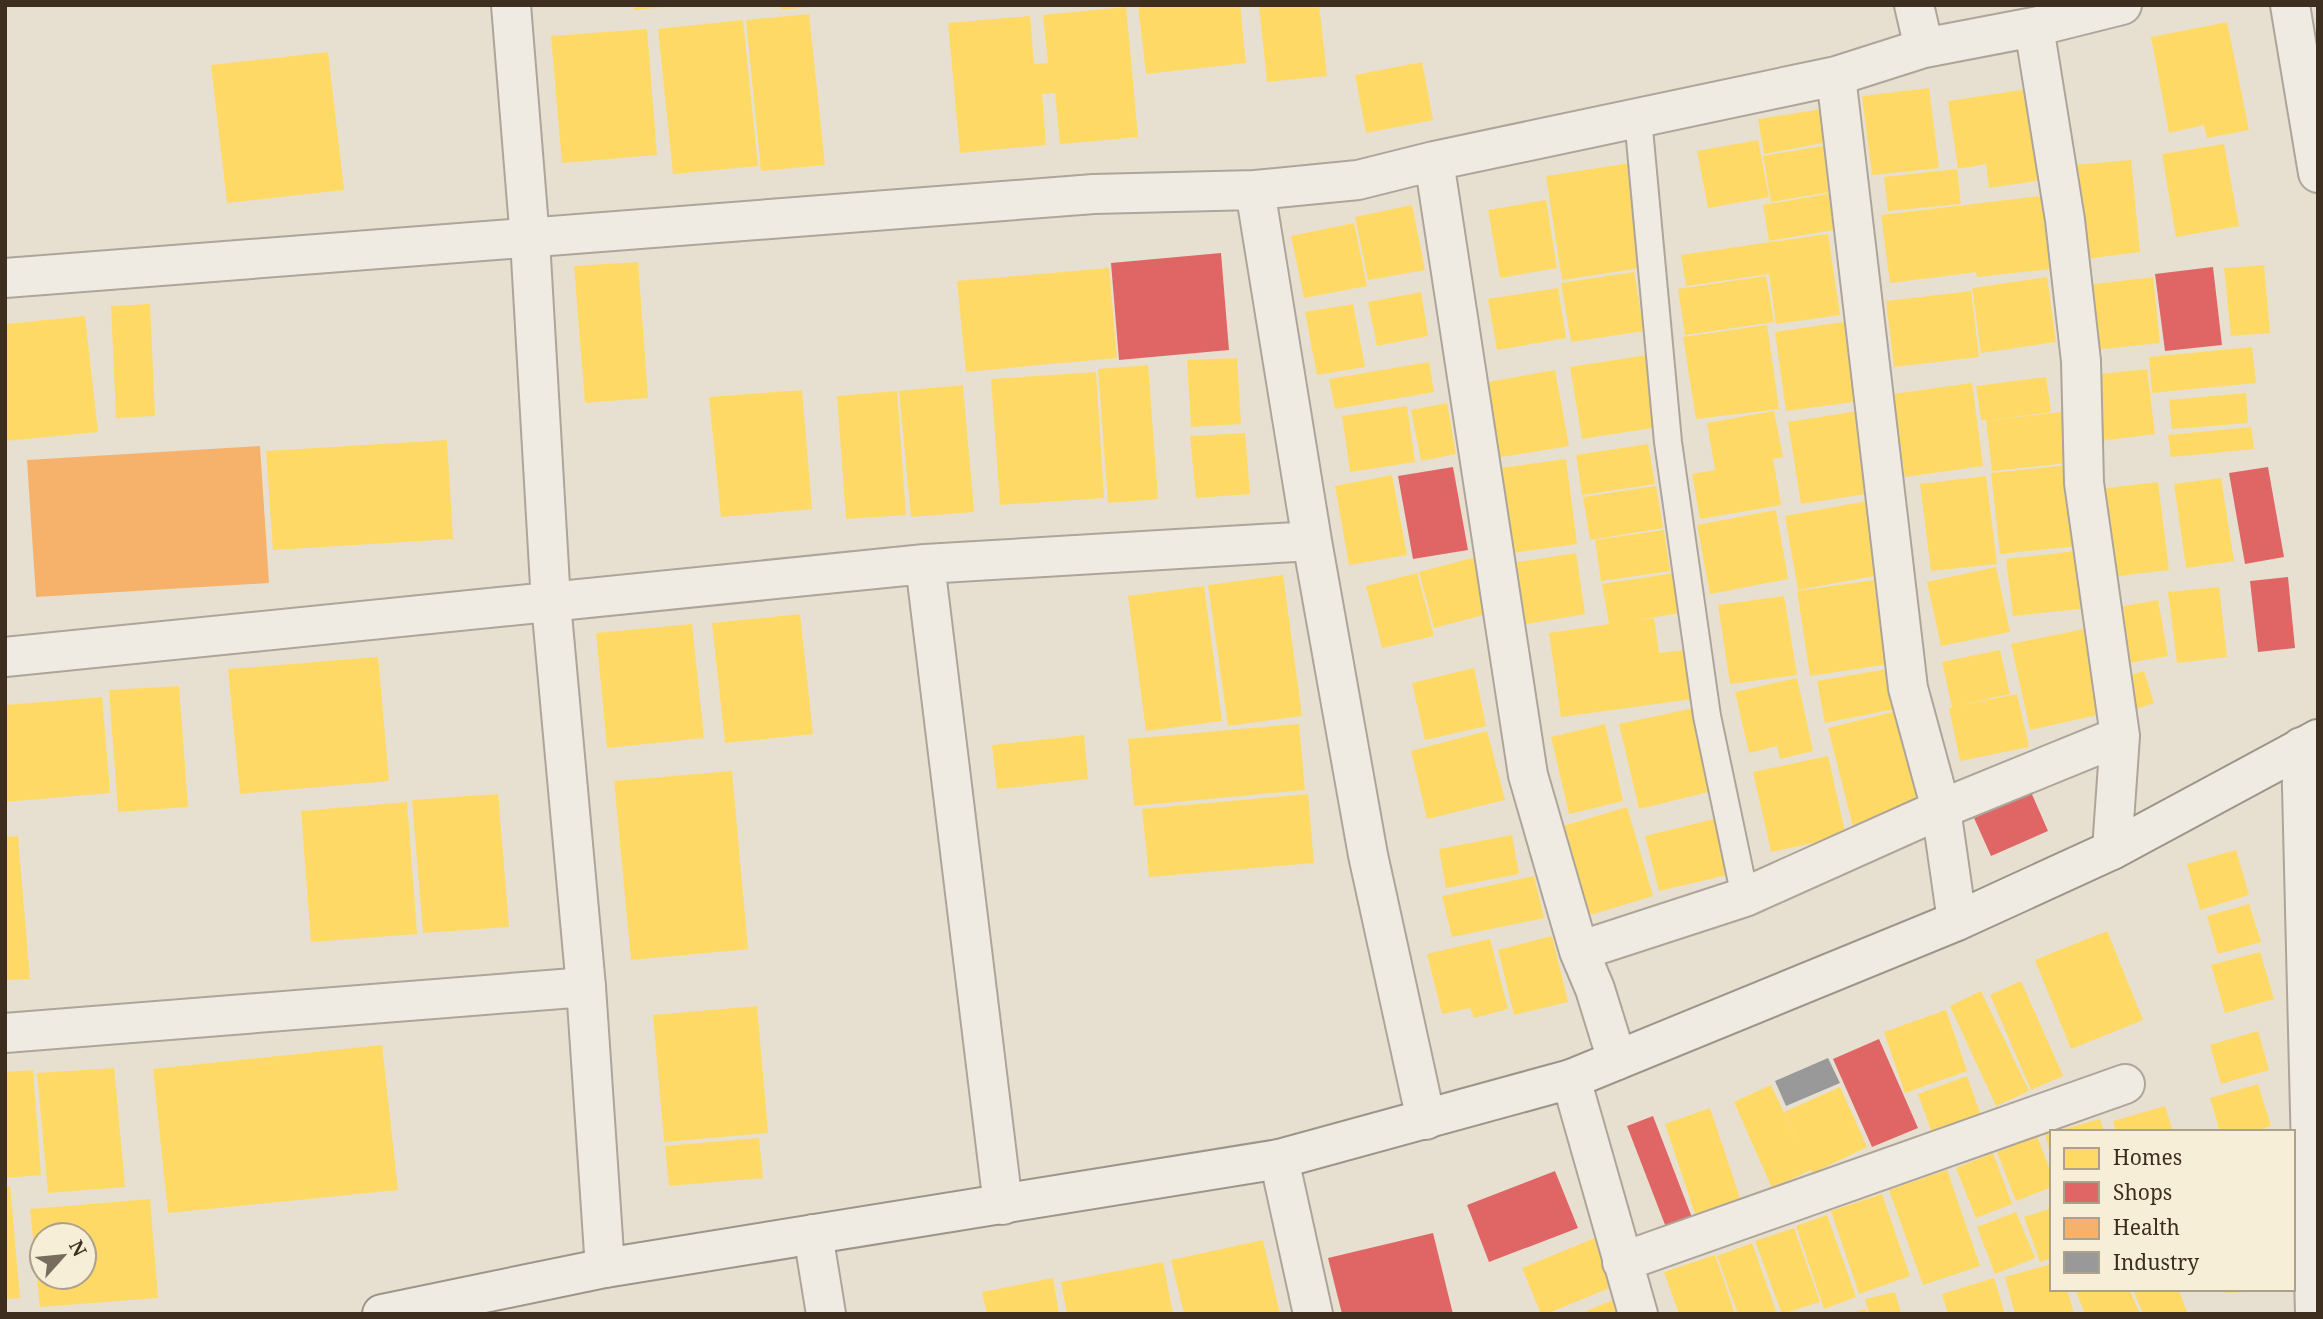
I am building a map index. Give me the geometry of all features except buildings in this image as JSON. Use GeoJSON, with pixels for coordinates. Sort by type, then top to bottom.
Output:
{"type":"FeatureCollection","features":[{"type":"Feature","properties":{"kind":"street"},"geometry":{"type":"LineString","coordinates":[[511,5],[530,240],[551,603],[586,987],[605,1268]]}},
{"type":"Feature","properties":{"kind":"street"},"geometry":{"type":"LineString","coordinates":[[1914,5],[1924,48]]}},
{"type":"Feature","properties":{"kind":"street"},"geometry":{"type":"LineString","coordinates":[[5,278],[530,240],[1094,194],[1255,190],[1357,180],[1434,161],[1836,76],[1924,48],[2034,27],[2122,5]]}},
{"type":"Feature","properties":{"kind":"street"},"geometry":{"type":"LineString","coordinates":[[2290,5],[2315,135],[2318,173]]}},
{"type":"Feature","properties":{"kind":"street"},"geometry":{"type":"LineString","coordinates":[[2034,27],[2065,220],[2081,361],[2084,483],[2120,736],[2112,850]]}},
{"type":"Feature","properties":{"kind":"street"},"geometry":{"type":"LineString","coordinates":[[1836,76],[1908,688],[1941,809],[1957,921]]}},
{"type":"Feature","properties":{"kind":"street"},"geometry":{"type":"LineString","coordinates":[[1434,161],[1528,775],[1579,951],[1595,989],[1611,1043]]}},
{"type":"Feature","properties":{"kind":"street"},"geometry":{"type":"LineString","coordinates":[[1255,190],[1311,541],[1368,855],[1426,1120]]}},
{"type":"Feature","properties":{"kind":"street"},"geometry":{"type":"LineString","coordinates":[[5,657],[925,564],[1311,541]]}},
{"type":"Feature","properties":{"kind":"street"},"geometry":{"type":"LineString","coordinates":[[925,564],[1003,1205]]}},
{"type":"Feature","properties":{"kind":"street"},"geometry":{"type":"LineString","coordinates":[[1579,951],[1745,897],[1941,809],[2120,736]]}},
{"type":"Feature","properties":{"kind":"street"},"geometry":{"type":"LineString","coordinates":[[382,1314],[605,1268],[1279,1159],[1571,1079],[1611,1043],[1957,921],[2112,850],[2310,743],[2315,1314]]}},
{"type":"Feature","properties":{"kind":"street"},"geometry":{"type":"LineString","coordinates":[[5,1033],[586,987]]}},
{"type":"Feature","properties":{"kind":"street"},"geometry":{"type":"LineString","coordinates":[[1571,1079],[1638,1314]]}},
{"type":"Feature","properties":{"kind":"street"},"geometry":{"type":"LineString","coordinates":[[1622,1262],[2125,1084]]}},
{"type":"Feature","properties":{"kind":"street"},"geometry":{"type":"LineString","coordinates":[[1279,1159],[1313,1314]]}},
{"type":"Feature","properties":{"kind":"street"},"geometry":{"type":"LineString","coordinates":[[813,1234],[826,1314]]}},
{"type":"Feature","properties":{"kind":"lane"},"geometry":{"type":"LineString","coordinates":[[1638,118],[1668,442],[1707,716],[1745,897]]}}]}
